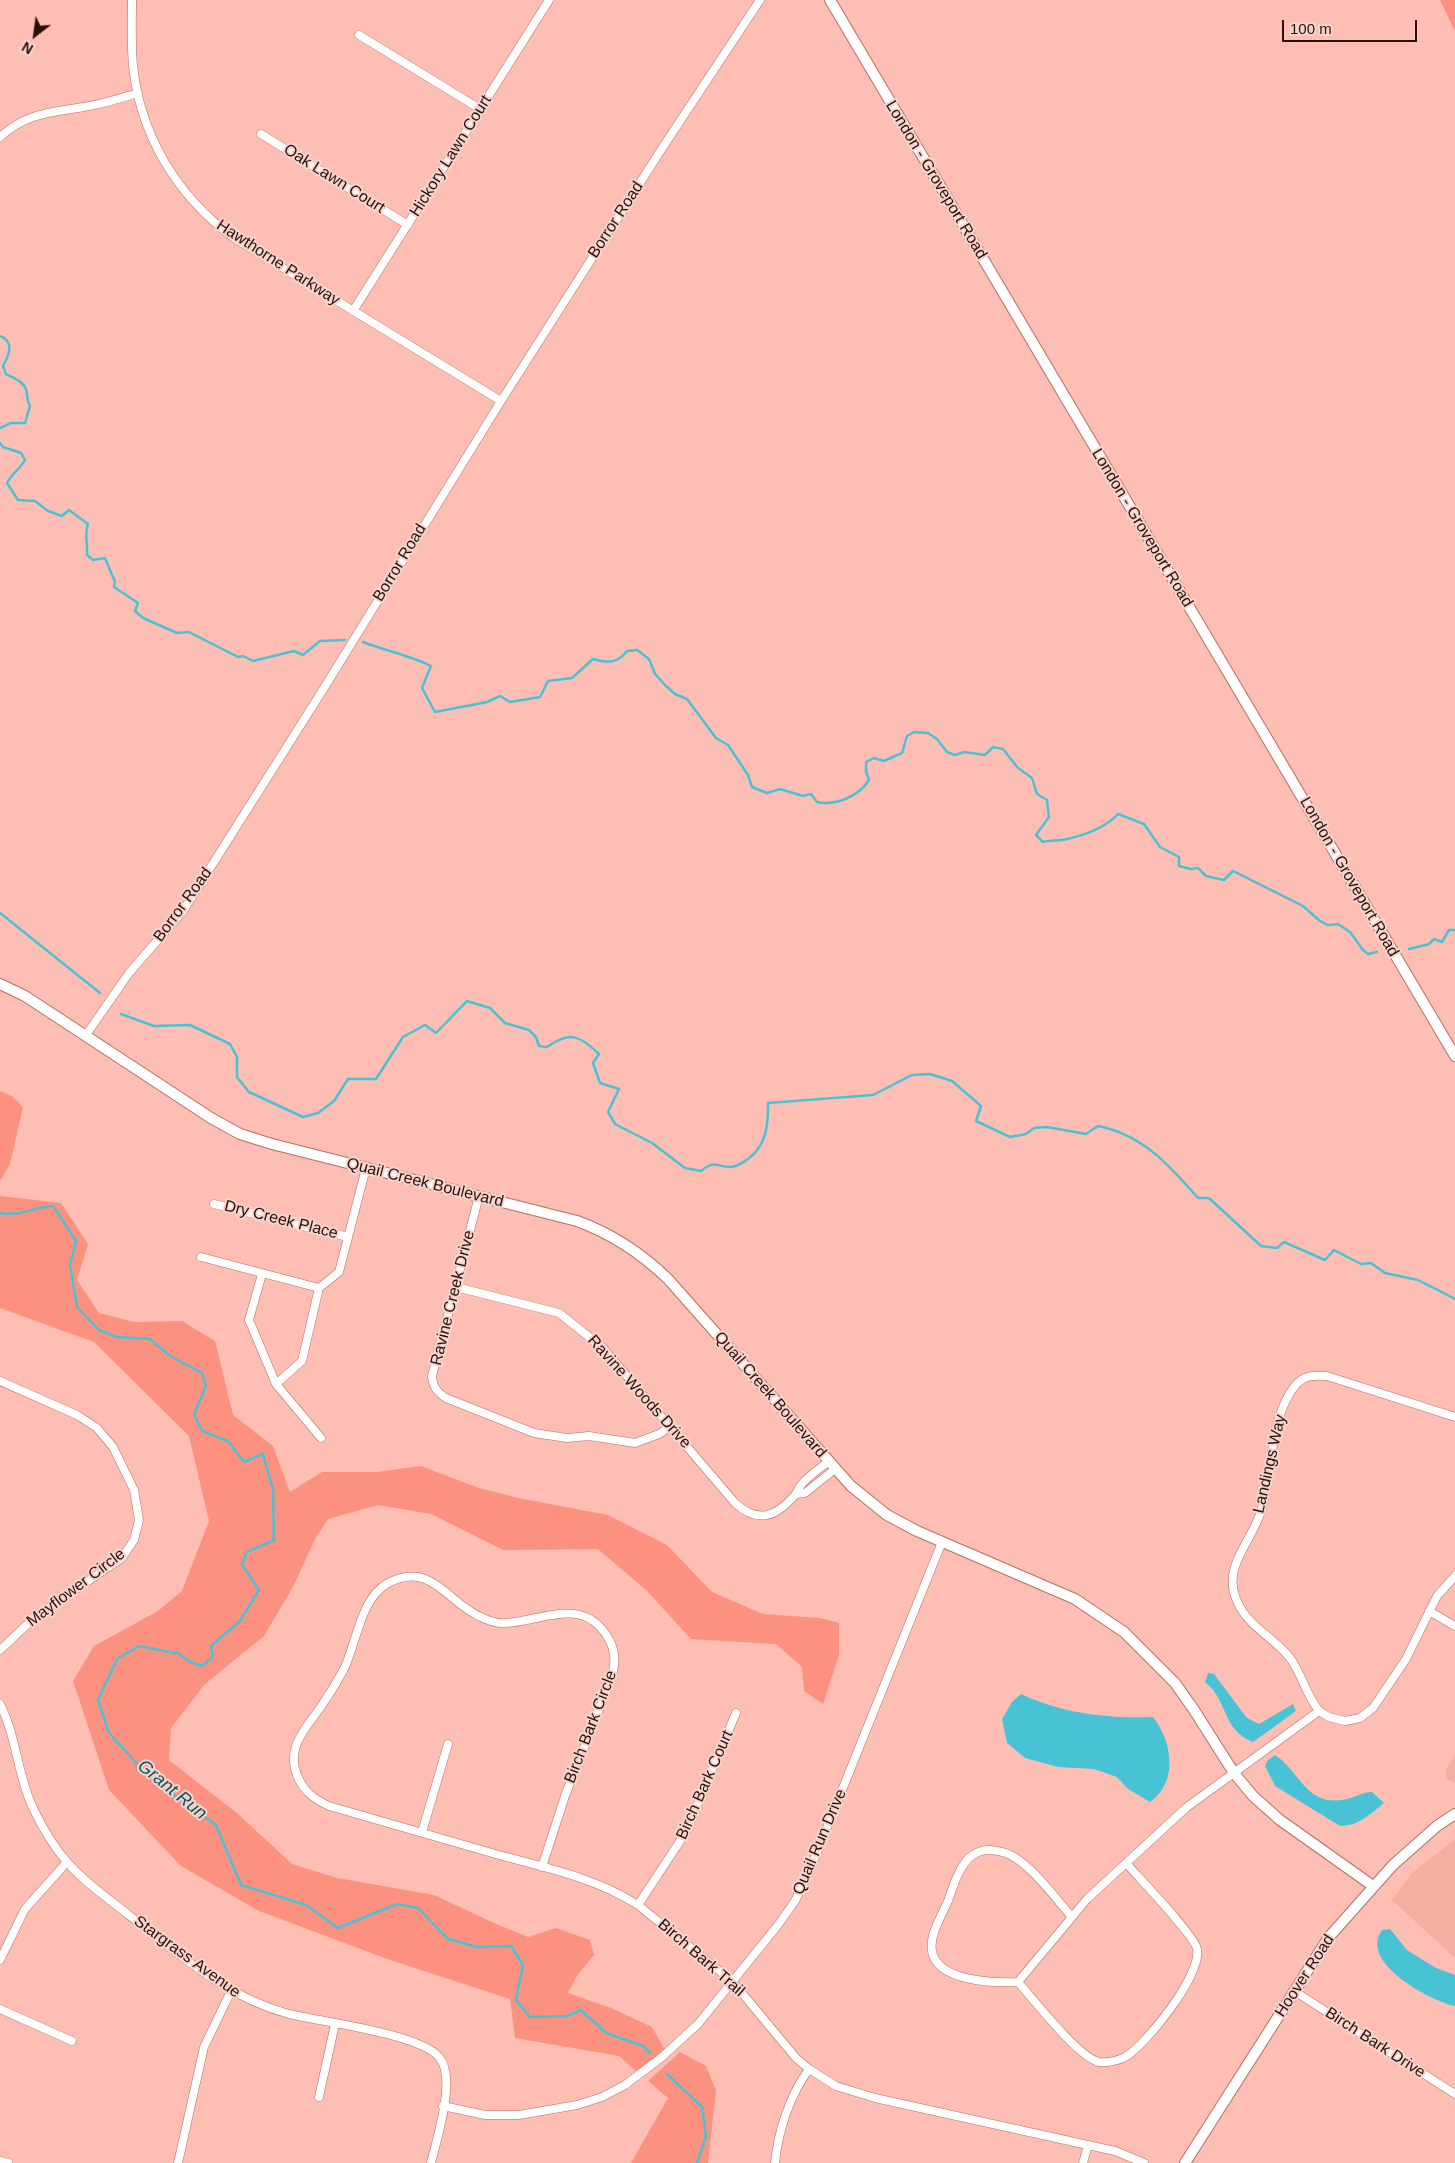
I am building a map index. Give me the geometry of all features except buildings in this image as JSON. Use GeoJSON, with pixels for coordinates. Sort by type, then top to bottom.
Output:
{"type":"FeatureCollection","features":[{"type":"Feature","properties":{"kind":"street","name":"Hawthorne Parkway"},"geometry":{"type":"LineString","coordinates":[[132,0],[133,66],[138,93],[150,134],[162,158],[184,192],[205,214],[234,238],[501,401]]}},
{"type":"Feature","properties":{"kind":"street","name":"Hickory Lawn Court"},"geometry":{"type":"LineString","coordinates":[[353,311],[549,0]]}},
{"type":"Feature","properties":{"kind":"street","name":"Borror Road"},"geometry":{"type":"LineString","coordinates":[[86,1036],[129,974],[183,911],[665,142],[760,0]]}},
{"type":"Feature","properties":{"kind":"street","name":"London - Groveport Road"},"geometry":{"type":"LineString","coordinates":[[830,0],[1455,1056]]}},
{"type":"Feature","properties":{"kind":"street"},"geometry":{"type":"LineString","coordinates":[[359,35],[480,109]]}},
{"type":"Feature","properties":{"kind":"street"},"geometry":{"type":"LineString","coordinates":[[0,137],[14,124],[33,116],[108,102],[138,93]]}},
{"type":"Feature","properties":{"kind":"street","name":"Oak Lawn Court"},"geometry":{"type":"LineString","coordinates":[[260,134],[408,225]]}},
{"type":"Feature","properties":{"kind":"street"},"geometry":{"type":"LineString","coordinates":[[0,984],[25,996],[86,1036]]}},
{"type":"Feature","properties":{"kind":"street","name":"Quail Creek Boulevard"},"geometry":{"type":"LineString","coordinates":[[86,1036],[211,1118],[240,1134],[595,1227],[620,1239],[646,1258],[668,1279],[851,1486],[887,1515],[942,1542],[1074,1598],[1124,1632],[1175,1683],[1234,1773],[1253,1796],[1280,1820],[1373,1886]]}},
{"type":"Feature","properties":{"kind":"street"},"geometry":{"type":"LineString","coordinates":[[276,1384],[302,1361],[319,1288],[340,1272],[366,1168]]}},
{"type":"Feature","properties":{"kind":"street","name":"Ravine Creek Drive"},"geometry":{"type":"LineString","coordinates":[[479,1196],[432,1376],[433,1384],[437,1391],[446,1398],[534,1433],[567,1438],[588,1436],[636,1443],[658,1434],[670,1426]]}},
{"type":"Feature","properties":{"kind":"street","name":"Dry Creek Place"},"geometry":{"type":"LineString","coordinates":[[214,1204],[348,1236]]}},
{"type":"Feature","properties":{"kind":"street"},"geometry":{"type":"LineString","coordinates":[[201,1257],[319,1288]]}},
{"type":"Feature","properties":{"kind":"street"},"geometry":{"type":"LineString","coordinates":[[262,1274],[249,1320],[276,1384],[321,1438]]}},
{"type":"Feature","properties":{"kind":"street","name":"Ravine Woods Drive"},"geometry":{"type":"LineString","coordinates":[[456,1287],[559,1313],[570,1320],[603,1348],[745,1512],[753,1516],[768,1516],[796,1494],[800,1485],[831,1465]]}},
{"type":"Feature","properties":{"kind":"street","name":"Landings Way"},"geometry":{"type":"LineString","coordinates":[[1319,1711],[1290,1659],[1244,1615],[1234,1595],[1236,1565],[1263,1507],[1271,1455],[1283,1407],[1298,1382],[1308,1376],[1327,1376],[1455,1417]]}},
{"type":"Feature","properties":{"kind":"street","name":"Mayflower Circle"},"geometry":{"type":"LineString","coordinates":[[0,1382],[77,1415],[97,1428],[113,1447],[130,1481],[138,1508],[139,1520],[134,1540],[122,1558],[36,1616],[0,1650]]}},
{"type":"Feature","properties":{"kind":"street","name":"Quail Run Drive"},"geometry":{"type":"LineString","coordinates":[[443,2106],[485,2115],[519,2115],[577,2105],[602,2097],[644,2072],[680,2043],[698,2024],[778,1925],[795,1901],[809,1872],[942,1542]]}},
{"type":"Feature","properties":{"kind":"street"},"geometry":{"type":"LineString","coordinates":[[1018,1982],[1071,1916],[1187,1807],[1319,1711],[1329,1717],[1345,1720],[1360,1718],[1372,1708],[1406,1659],[1437,1596],[1455,1576]]}},
{"type":"Feature","properties":{"kind":"street","name":"Birch Bark Circle"},"geometry":{"type":"LineString","coordinates":[[306,1726],[333,1689],[344,1668],[369,1602],[378,1591],[400,1578],[414,1577],[433,1582],[450,1593],[464,1608],[491,1622],[506,1623],[568,1613],[580,1615],[592,1621],[602,1628],[610,1640],[614,1652],[615,1666],[565,1796],[542,1867]]}},
{"type":"Feature","properties":{"kind":"street"},"geometry":{"type":"LineString","coordinates":[[1429,1611],[1455,1626]]}},
{"type":"Feature","properties":{"kind":"street","name":"Stargrass Avenue"},"geometry":{"type":"LineString","coordinates":[[0,1704],[11,1729],[32,1806],[44,1830],[67,1862],[89,1883],[150,1932],[231,1991],[267,2007],[415,2041],[434,2050],[442,2059],[445,2068],[446,2090],[431,2163]]}},
{"type":"Feature","properties":{"kind":"street","name":"Birch Bark Court"},"geometry":{"type":"LineString","coordinates":[[638,1905],[686,1832],[736,1713]]}},
{"type":"Feature","properties":{"kind":"street","name":"Birch Bark Trail"},"geometry":{"type":"LineString","coordinates":[[306,1726],[295,1747],[295,1770],[308,1792],[318,1801],[329,1806],[602,1885],[638,1905],[732,1982],[796,2058],[809,2070],[836,2086],[874,2098],[1115,2151],[1144,2163]]}},
{"type":"Feature","properties":{"kind":"street"},"geometry":{"type":"LineString","coordinates":[[422,1832],[448,1744]]}},
{"type":"Feature","properties":{"kind":"street","name":"Hoover Road"},"geometry":{"type":"LineString","coordinates":[[1185,2163],[1329,1937],[1373,1886],[1422,1839],[1455,1814]]}},
{"type":"Feature","properties":{"kind":"street"},"geometry":{"type":"LineString","coordinates":[[1071,1916],[1018,1860],[1005,1852],[979,1851],[971,1855],[955,1882],[932,1940],[932,1951],[936,1962],[948,1971],[984,1982],[1018,1982],[1074,2045],[1089,2059],[1109,2062],[1125,2057],[1161,2022],[1184,1989],[1195,1968],[1198,1950],[1195,1943],[1172,1915],[1127,1864]]}},
{"type":"Feature","properties":{"kind":"street"},"geometry":{"type":"LineString","coordinates":[[0,1960],[25,1909],[67,1862]]}},
{"type":"Feature","properties":{"kind":"street"},"geometry":{"type":"LineString","coordinates":[[178,2163],[204,2047],[231,1991]]}},
{"type":"Feature","properties":{"kind":"street","name":"Birch Bark Drive"},"geometry":{"type":"LineString","coordinates":[[1294,1991],[1455,2094]]}},
{"type":"Feature","properties":{"kind":"street"},"geometry":{"type":"LineString","coordinates":[[0,2008],[72,2041]]}},
{"type":"Feature","properties":{"kind":"street"},"geometry":{"type":"LineString","coordinates":[[319,2097],[335,2024]]}},
{"type":"Feature","properties":{"kind":"street"},"geometry":{"type":"LineString","coordinates":[[775,2163],[784,2118],[800,2081],[809,2070]]}},
{"type":"Feature","properties":{"kind":"street"},"geometry":{"type":"LineString","coordinates":[[1083,2163],[1088,2145]]}},
{"type":"Feature","properties":{"kind":"street"},"geometry":{"type":"LineString","coordinates":[[0,2161],[8,2163]]}},
{"type":"Feature","properties":{"kind":"shaded area"},"geometry":{"type":"Polygon","coordinates":[[[1440,0],[1455,0],[1455,31],[1440,0]]]}},
{"type":"Feature","properties":{"kind":"shaded area"},"geometry":{"type":"Polygon","coordinates":[[[0,1091],[12,1096],[23,1107],[10,1164],[0,1181],[0,1091]]]}},
{"type":"Feature","properties":{"kind":"shaded area"},"geometry":{"type":"Polygon","coordinates":[[[0,1196],[61,1203],[88,1244],[77,1280],[99,1313],[134,1322],[182,1321],[215,1341],[233,1415],[273,1446],[290,1492],[322,1472],[377,1472],[421,1466],[479,1488],[518,1498],[608,1515],[667,1545],[712,1592],[763,1614],[820,1618],[839,1623],[839,1655],[823,1704],[804,1691],[802,1667],[776,1644],[691,1639],[647,1591],[598,1549],[503,1550],[431,1514],[378,1505],[328,1519],[315,1539],[293,1587],[264,1636],[205,1684],[171,1728],[169,1760],[238,1814],[292,1864],[337,1878],[434,1895],[528,1937],[556,1928],[590,1940],[594,1955],[576,1977],[568,1993],[611,2008],[652,2027],[665,2050],[636,2071],[619,2056],[515,2038],[510,1999],[387,1959],[259,1911],[181,1866],[109,1790],[73,1681],[94,1646],[158,1611],[182,1591],[209,1521],[189,1436],[94,1342],[0,1308],[0,1196]]]}},
{"type":"Feature","properties":{"kind":"shaded area"},"geometry":{"type":"Polygon","coordinates":[[[1455,1755],[1455,1783],[1447,1780],[1446,1770],[1455,1755]]]}},
{"type":"Feature","properties":{"kind":"shaded area"},"geometry":{"type":"Polygon","coordinates":[[[1455,1839],[1455,1958],[1392,1900],[1413,1872],[1455,1839]]]}},
{"type":"Feature","properties":{"kind":"shaded area"},"geometry":{"type":"Polygon","coordinates":[[[680,2052],[706,2066],[716,2090],[708,2163],[631,2163],[668,2098],[648,2081],[680,2052]]]}},
{"type":"Feature","properties":{"kind":"water"},"geometry":{"type":"Polygon","coordinates":[[[1208,1673],[1214,1674],[1247,1718],[1259,1724],[1293,1704],[1296,1711],[1253,1742],[1235,1730],[1213,1690],[1205,1682],[1208,1673]]]}},
{"type":"Feature","properties":{"kind":"water"},"geometry":{"type":"Polygon","coordinates":[[[1021,1694],[1052,1706],[1103,1716],[1153,1717],[1165,1738],[1170,1761],[1169,1773],[1159,1794],[1150,1802],[1128,1789],[1117,1777],[1094,1769],[1058,1767],[1025,1758],[1007,1743],[1002,1719],[1012,1702],[1021,1694]]]}},
{"type":"Feature","properties":{"kind":"water"},"geometry":{"type":"Polygon","coordinates":[[[1275,1755],[1291,1769],[1311,1792],[1319,1797],[1330,1800],[1342,1800],[1372,1792],[1384,1803],[1359,1822],[1340,1826],[1275,1786],[1265,1766],[1268,1760],[1275,1755]]]}},
{"type":"Feature","properties":{"kind":"water"},"geometry":{"type":"Polygon","coordinates":[[[1390,1929],[1407,1950],[1436,1968],[1455,1975],[1455,2006],[1430,1997],[1400,1978],[1388,1967],[1380,1955],[1377,1942],[1382,1930],[1390,1929]]]}},
{"type":"Feature","properties":{"kind":"waterway"},"geometry":{"type":"LineString","coordinates":[[0,336],[9,345],[9,353],[3,366],[6,374],[25,386],[30,406],[25,423],[11,423],[0,428]]}},
{"type":"Feature","properties":{"kind":"waterway"},"geometry":{"type":"LineString","coordinates":[[0,443],[3,447],[21,453],[25,460],[7,483],[18,500],[35,501],[48,511],[62,516],[69,510],[88,524],[86,532],[87,555],[93,560],[105,558],[115,582],[114,587],[138,603],[135,611],[143,618],[177,633],[189,632],[238,657],[243,656],[253,661],[294,651],[303,655],[320,641],[345,640]]}},
{"type":"Feature","properties":{"kind":"waterway"},"geometry":{"type":"LineString","coordinates":[[363,642],[431,666],[422,688],[435,712],[487,702],[500,696],[510,702],[540,697],[548,681],[572,678],[593,659],[612,661],[620,658],[627,651],[637,650],[649,659],[655,674],[666,686],[675,694],[687,699],[716,738],[728,745],[748,775],[752,787],[767,793],[780,789],[803,796],[811,794],[817,802],[839,801],[859,791],[869,780],[866,762],[874,758],[884,761],[902,753],[907,736],[914,732],[928,733],[937,739],[947,752],[955,755],[964,752],[985,755],[993,747],[1003,749],[1018,768],[1032,778],[1037,794],[1047,800],[1049,817],[1036,835],[1043,842],[1064,840],[1088,833],[1101,827],[1118,814],[1144,824],[1160,847],[1179,857],[1179,866],[1191,869],[1198,868],[1206,876],[1224,880],[1233,871],[1303,906],[1320,921],[1328,925],[1338,924],[1350,932],[1368,954],[1377,952]]}},
{"type":"Feature","properties":{"kind":"waterway"},"geometry":{"type":"LineString","coordinates":[[0,913],[100,993]]}},
{"type":"Feature","properties":{"kind":"waterway"},"geometry":{"type":"LineString","coordinates":[[1409,949],[1429,944],[1434,939],[1442,942],[1449,930],[1455,930]]}},
{"type":"Feature","properties":{"kind":"waterway"},"geometry":{"type":"LineString","coordinates":[[121,1014],[154,1026],[190,1025],[230,1044],[237,1057],[237,1077],[249,1092],[303,1117],[318,1113],[334,1101],[348,1079],[376,1079],[403,1037],[425,1025],[436,1033],[467,1001],[490,1008],[505,1023],[529,1030],[536,1037],[539,1046],[547,1047],[568,1037],[574,1037],[586,1043],[599,1054],[593,1063],[600,1083],[619,1089],[608,1112],[615,1124],[652,1143],[685,1168],[701,1171],[713,1164],[725,1167],[735,1166],[744,1162],[754,1153],[763,1141],[765,1134],[768,1119],[768,1103],[873,1095],[912,1075],[930,1074],[952,1081],[981,1106],[976,1121],[1010,1137],[1026,1134],[1034,1128],[1047,1127],[1086,1134],[1098,1126],[1129,1136],[1154,1153],[1198,1198],[1209,1198],[1261,1246],[1277,1248],[1284,1242],[1325,1260],[1334,1250],[1361,1264],[1371,1263],[1385,1273],[1418,1280],[1455,1299]]}},
{"type":"Feature","properties":{"kind":"waterway","name":"Grant Run"},"geometry":{"type":"LineString","coordinates":[[0,1213],[14,1214],[53,1206],[76,1241],[70,1265],[77,1307],[99,1330],[117,1337],[150,1339],[170,1356],[202,1373],[206,1386],[194,1414],[202,1431],[228,1441],[244,1462],[263,1454],[273,1490],[274,1540],[247,1552],[242,1564],[259,1590],[240,1621],[211,1646],[213,1657],[202,1666],[190,1662],[179,1654],[139,1646],[117,1659],[98,1700],[109,1733],[149,1777],[216,1825],[241,1885],[306,1905],[338,1928],[397,1904],[418,1908],[448,1939],[477,1947],[511,1946],[523,1965],[516,2000],[530,2017],[567,2016],[581,2010],[606,2033],[643,2046],[650,2053]]}},
{"type":"Feature","properties":{"kind":"waterway","name":"Grant Run"},"geometry":{"type":"LineString","coordinates":[[667,2074],[702,2107],[706,2136],[697,2163]]}}]}
